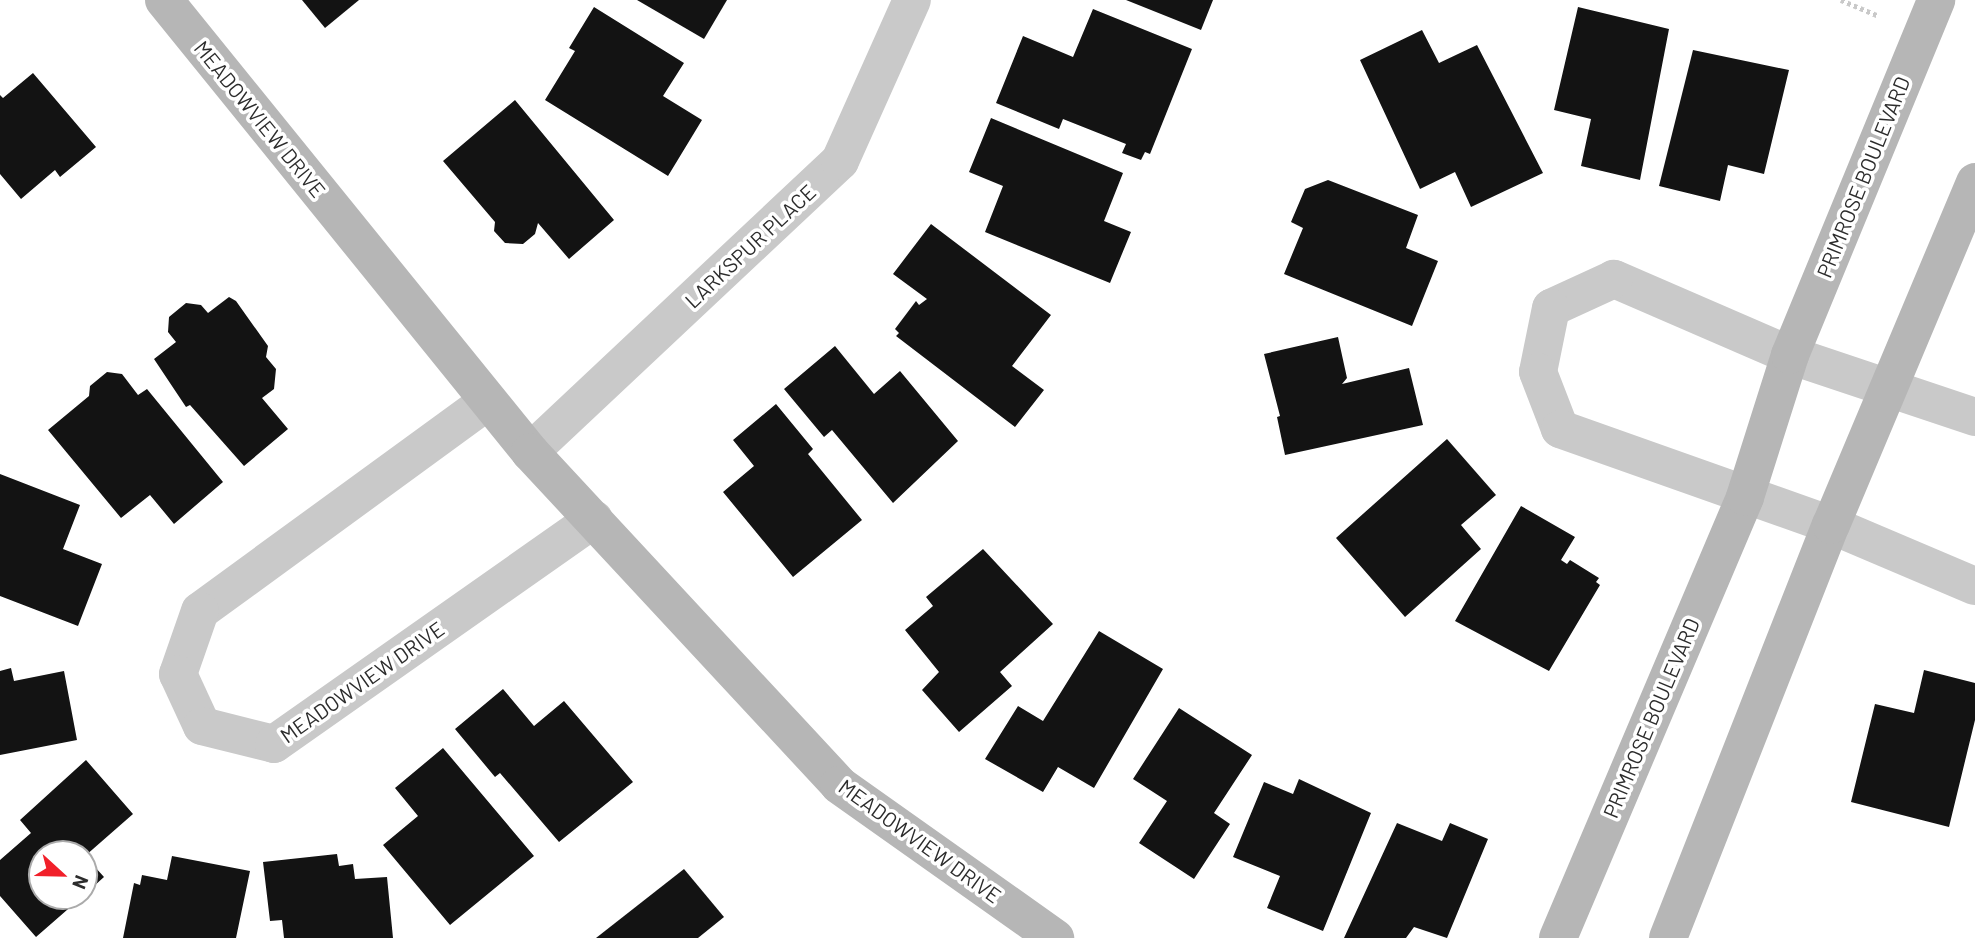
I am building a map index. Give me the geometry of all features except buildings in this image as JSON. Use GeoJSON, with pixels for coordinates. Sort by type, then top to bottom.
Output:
{"type":"FeatureCollection","features":[{"type":"Feature","properties":{"kind":"street","name":"MEADOWVIEW DRIVE"},"geometry":{"type":"LineString","coordinates":[[164,0],[530,452],[839,785],[1055,938]]}},
{"type":"Feature","properties":{"kind":"street","name":"LARKSPUR PLACE"},"geometry":{"type":"LineString","coordinates":[[530,452],[840,161],[912,0]]}},
{"type":"Feature","properties":{"kind":"street","name":"PRIMROSE BOULEVARD"},"geometry":{"type":"LineString","coordinates":[[1558,938],[1745,497],[1790,355],[1936,0]]}},
{"type":"Feature","properties":{"kind":"street"},"geometry":{"type":"LineString","coordinates":[[1668,938],[1831,525],[1892,388],[1975,182]]}},
{"type":"Feature","properties":{"kind":"street"},"geometry":{"type":"LineString","coordinates":[[1975,417],[1790,355],[1614,279],[1551,308],[1538,372],[1560,429],[1745,497],[1831,525],[1975,586]]}},
{"type":"Feature","properties":{"kind":"street","name":"MEADOWVIEW DRIVE"},"geometry":{"type":"LineString","coordinates":[[488,401],[200,611],[177,674],[202,726],[274,744],[594,519]]}}]}
